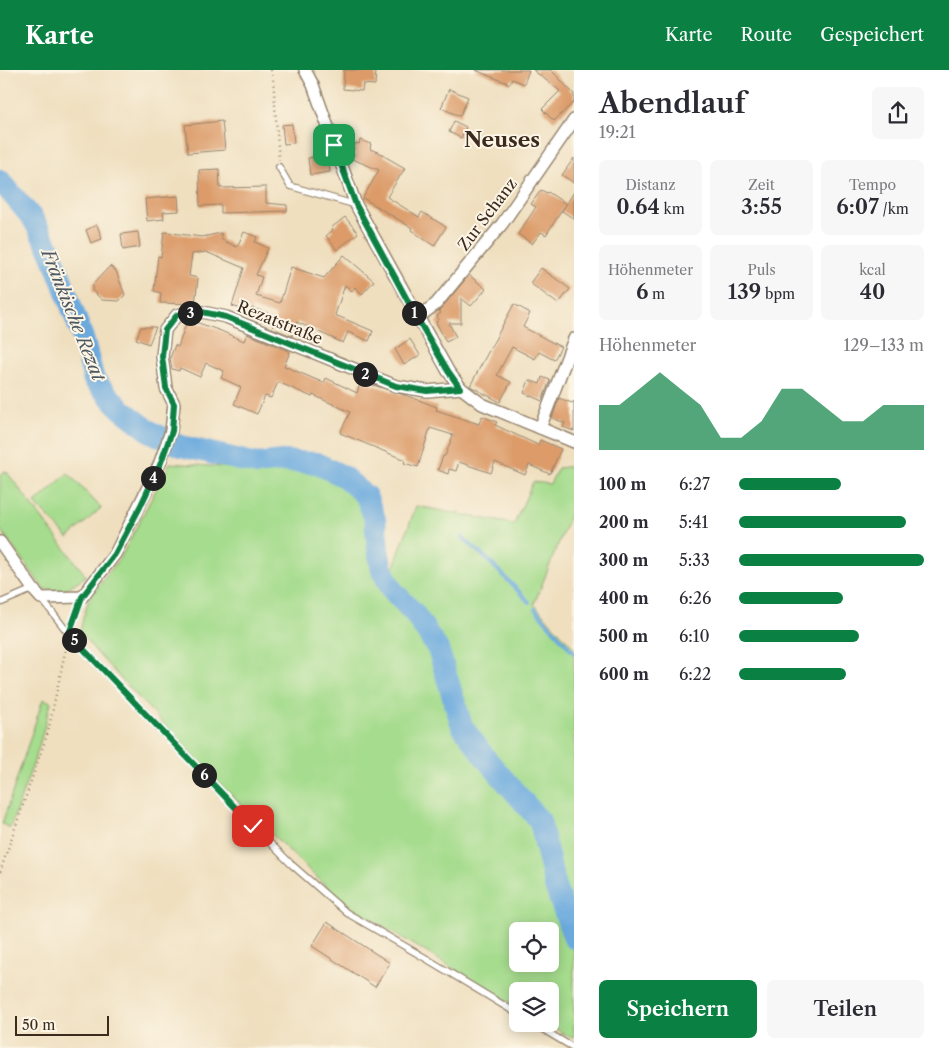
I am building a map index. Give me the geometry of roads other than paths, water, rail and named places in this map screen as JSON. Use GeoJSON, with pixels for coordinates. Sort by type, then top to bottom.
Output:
{"type":"FeatureCollection","features":[{"type":"Feature","properties":{"kind":"street"},"geometry":{"type":"LineString","coordinates":[[305,70],[313,85],[356,205],[417,318],[460,388],[482,404],[574,442]]}},
{"type":"Feature","properties":{"kind":"street","name":"Zur Schanz"},"geometry":{"type":"LineString","coordinates":[[417,318],[436,304],[502,224],[574,120]]}},
{"type":"Feature","properties":{"kind":"street","name":"Rezatstraße"},"geometry":{"type":"LineString","coordinates":[[82,597],[115,554],[160,465],[172,431],[174,404],[166,388],[162,356],[165,330],[177,315],[197,311],[226,317],[396,386],[427,391],[460,388]]}},
{"type":"Feature","properties":{"kind":"street"},"geometry":{"type":"LineString","coordinates":[[540,428],[574,339]]}},
{"type":"Feature","properties":{"kind":"street"},"geometry":{"type":"LineString","coordinates":[[0,542],[41,598],[82,597]]}},
{"type":"Feature","properties":{"kind":"lane"},"geometry":{"type":"LineString","coordinates":[[279,167],[290,186],[356,205]]}},
{"type":"Feature","properties":{"kind":"lane"},"geometry":{"type":"LineString","coordinates":[[0,603],[33,589]]}},
{"type":"Feature","properties":{"kind":"lane"},"geometry":{"type":"LineString","coordinates":[[69,634],[82,597]]}},
{"type":"Feature","properties":{"kind":"lane"},"geometry":{"type":"LineString","coordinates":[[41,598],[69,634],[291,864],[347,913],[509,1009]]}},
{"type":"Feature","properties":{"kind":"lane"},"geometry":{"type":"LineString","coordinates":[[547,1032],[574,1048]]}},
{"type":"Feature","properties":{"kind":"waterway","name":"Fränkische Rezat"},"geometry":{"type":"LineString","coordinates":[[0,180],[33,219],[51,252],[83,338],[94,380],[121,409],[151,432],[181,446],[257,464],[282,461],[316,463],[343,476],[366,496],[375,519],[382,570],[393,591],[414,613],[438,649],[462,726],[487,760],[540,821],[555,886],[574,938]]}},
{"type":"Feature","properties":{"kind":"waterway"},"geometry":{"type":"LineString","coordinates":[[462,537],[489,561],[529,602]]}},
{"type":"Feature","properties":{"kind":"waterway"},"geometry":{"type":"LineString","coordinates":[[535,609],[574,653]]}},
{"type":"Feature","properties":{"kind":"district","name":"Neuses"},"geometry":{"type":"Point","coordinates":[502,139]}}]}
